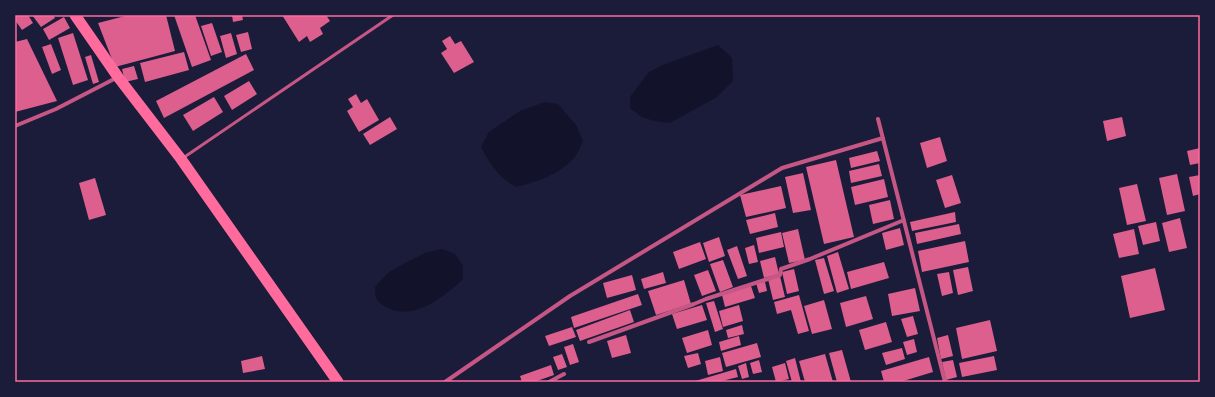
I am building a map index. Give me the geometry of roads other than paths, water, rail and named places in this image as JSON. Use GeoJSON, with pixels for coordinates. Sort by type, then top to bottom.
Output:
{"type":"FeatureCollection","features":[{"type":"Feature","properties":{"kind":"highway"},"geometry":{"type":"LineString","coordinates":[[75,15],[118,77],[181,159],[338,382]]}},
{"type":"Feature","properties":{"kind":"street"},"geometry":{"type":"LineString","coordinates":[[15,126],[56,109],[118,77]]}},
{"type":"Feature","properties":{"kind":"street"},"geometry":{"type":"LineString","coordinates":[[878,119],[945,382]]}},
{"type":"Feature","properties":{"kind":"street"},"geometry":{"type":"LineString","coordinates":[[445,382],[570,296],[782,168],[883,138]]}},
{"type":"Feature","properties":{"kind":"street"},"geometry":{"type":"LineString","coordinates":[[589,342],[706,299],[780,275],[782,268],[810,259],[904,220]]}},
{"type":"Feature","properties":{"kind":"street"},"geometry":{"type":"LineString","coordinates":[[549,382],[564,374]]}},
{"type":"Feature","properties":{"kind":"lane"},"geometry":{"type":"LineString","coordinates":[[181,159],[393,15]]}}]}
